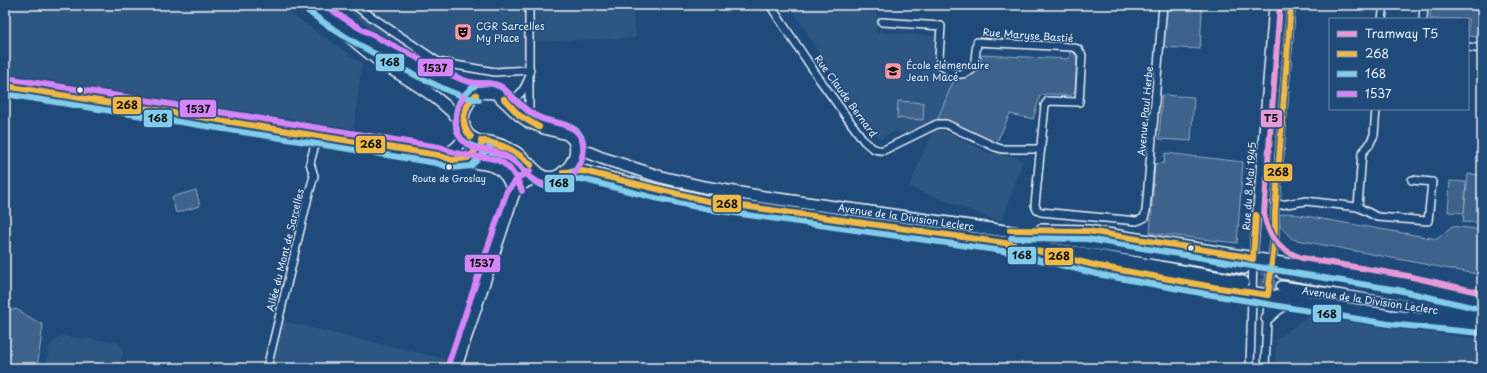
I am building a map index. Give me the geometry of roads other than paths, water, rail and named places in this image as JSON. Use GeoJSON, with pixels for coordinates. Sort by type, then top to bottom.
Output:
{"type":"FeatureCollection","features":[{"type":"Feature","properties":{"kind":"main road"},"geometry":{"type":"LineString","coordinates":[[313,5],[367,51],[442,102],[458,117],[473,139],[504,146],[516,152],[531,165],[540,176],[544,177]]}},
{"type":"Feature","properties":{"kind":"main road","name":"Avenue de la Division Leclerc"},"geometry":{"type":"LineString","coordinates":[[333,21],[390,53],[451,84],[467,90],[496,93],[518,114],[529,122],[544,128],[564,132],[570,136],[575,144],[585,151],[661,177],[704,187],[779,199],[1005,230],[1244,268]]}},
{"type":"Feature","properties":{"kind":"main road"},"geometry":{"type":"LineString","coordinates":[[5,86],[317,137],[438,155],[458,162],[491,166],[500,170],[507,176],[514,194]]}},
{"type":"Feature","properties":{"kind":"main road"},"geometry":{"type":"LineString","coordinates":[[438,155],[451,152],[460,145],[464,137],[464,116],[468,104],[472,98],[480,92]]}},
{"type":"Feature","properties":{"kind":"main road"},"geometry":{"type":"LineString","coordinates":[[452,160],[468,158],[485,141]]}},
{"type":"Feature","properties":{"kind":"main road"},"geometry":{"type":"LineString","coordinates":[[563,172],[573,159],[575,144]]}},
{"type":"Feature","properties":{"kind":"main road"},"geometry":{"type":"LineString","coordinates":[[456,368],[514,194],[518,168],[516,152]]}},
{"type":"Feature","properties":{"kind":"main road","name":"Avenue de la Division Leclerc"},"geometry":{"type":"LineString","coordinates":[[544,177],[555,176],[563,172],[583,171],[687,198],[1088,254],[1243,282]]}},
{"type":"Feature","properties":{"kind":"main road"},"geometry":{"type":"LineString","coordinates":[[514,194],[519,187],[529,180],[544,177]]}},
{"type":"Feature","properties":{"kind":"main road"},"geometry":{"type":"LineString","coordinates":[[1005,230],[1065,230],[1088,232],[1399,282],[1482,301]]}},
{"type":"Feature","properties":{"kind":"main road"},"geometry":{"type":"LineString","coordinates":[[1005,243],[1098,266],[1213,287],[1253,292],[1390,316],[1482,326]]}},
{"type":"Feature","properties":{"kind":"main road","name":"Avenue de la Division Leclerc"},"geometry":{"type":"LineString","coordinates":[[1282,274],[1482,308]]}},
{"type":"Feature","properties":{"kind":"main road","name":"Avenue de la Division Leclerc"},"geometry":{"type":"LineString","coordinates":[[1282,287],[1482,317]]}},
{"type":"Feature","properties":{"kind":"main road"},"geometry":{"type":"LineString","coordinates":[[1267,318],[1288,302],[1296,300]]}},
{"type":"Feature","properties":{"kind":"street"},"geometry":{"type":"LineString","coordinates":[[354,5],[438,62],[495,72],[530,73]]}},
{"type":"Feature","properties":{"kind":"street"},"geometry":{"type":"LineString","coordinates":[[529,5],[529,122]]}},
{"type":"Feature","properties":{"kind":"street","name":"Rue Claude Bernard"},"geometry":{"type":"LineString","coordinates":[[770,5],[820,80],[864,141],[872,148],[884,150],[937,124],[946,124],[1002,149],[1041,149]]}},
{"type":"Feature","properties":{"kind":"street","name":"Avenue Paul Herbe"},"geometry":{"type":"LineString","coordinates":[[1144,218],[1146,211],[1162,5]]}},
{"type":"Feature","properties":{"kind":"street","name":"Rue du 8 Mai 1945"},"geometry":{"type":"LineString","coordinates":[[1250,368],[1253,259],[1273,5]]}},
{"type":"Feature","properties":{"kind":"street"},"geometry":{"type":"LineString","coordinates":[[1265,368],[1268,295],[1276,236],[1275,203],[1291,5]]}},
{"type":"Feature","properties":{"kind":"street"},"geometry":{"type":"LineString","coordinates":[[1382,18],[1384,5]]}},
{"type":"Feature","properties":{"kind":"street"},"geometry":{"type":"LineString","coordinates":[[1423,18],[1424,5]]}},
{"type":"Feature","properties":{"kind":"street","name":"Rue Maryse Bastié"},"geometry":{"type":"LineString","coordinates":[[882,22],[941,26],[939,57],[942,66],[956,74],[968,72],[974,68],[977,42],[1071,47],[1078,49],[1082,55],[1079,102],[1048,101],[1045,105],[1035,205],[1037,210],[1041,212],[1137,221],[1144,218]]}},
{"type":"Feature","properties":{"kind":"street"},"geometry":{"type":"LineString","coordinates":[[1469,47],[1482,49]]}},
{"type":"Feature","properties":{"kind":"street"},"geometry":{"type":"LineString","coordinates":[[505,101],[515,98],[522,92],[530,73]]}},
{"type":"Feature","properties":{"kind":"street"},"geometry":{"type":"LineString","coordinates":[[1358,207],[1362,153],[1369,145],[1374,135],[1376,110]]}},
{"type":"Feature","properties":{"kind":"street","name":"Allée du Mont de Sarcelles"},"geometry":{"type":"LineString","coordinates":[[267,368],[314,176],[310,163],[317,137]]}},
{"type":"Feature","properties":{"kind":"street"},"geometry":{"type":"LineString","coordinates":[[1275,203],[1281,204],[1306,201],[1358,207],[1378,217],[1428,221],[1432,182],[1412,180]]}},
{"type":"Feature","properties":{"kind":"tunnel"},"geometry":{"type":"LineString","coordinates":[[1244,268],[1282,273]]}},
{"type":"Feature","properties":{"kind":"tunnel"},"geometry":{"type":"LineString","coordinates":[[1243,282],[1282,287]]}},
{"type":"Feature","properties":{"kind":"tram line","name":"T5"},"geometry":{"type":"LineString","coordinates":[[1280,5],[1264,214],[1266,222],[1276,242],[1287,251],[1302,258],[1408,276],[1482,293]]}},
{"type":"Feature","properties":{"kind":"place","name":"CGR Sarcelles My Place"},"geometry":{"type":"Point","coordinates":[463,32]}},
{"type":"Feature","properties":{"kind":"place","name":"École élémentaire Jean Macé"},"geometry":{"type":"Point","coordinates":[893,71]}},
{"type":"Feature","properties":{"kind":"place","name":"Route de Groslay"},"geometry":{"type":"Point","coordinates":[449,167]}}]}
